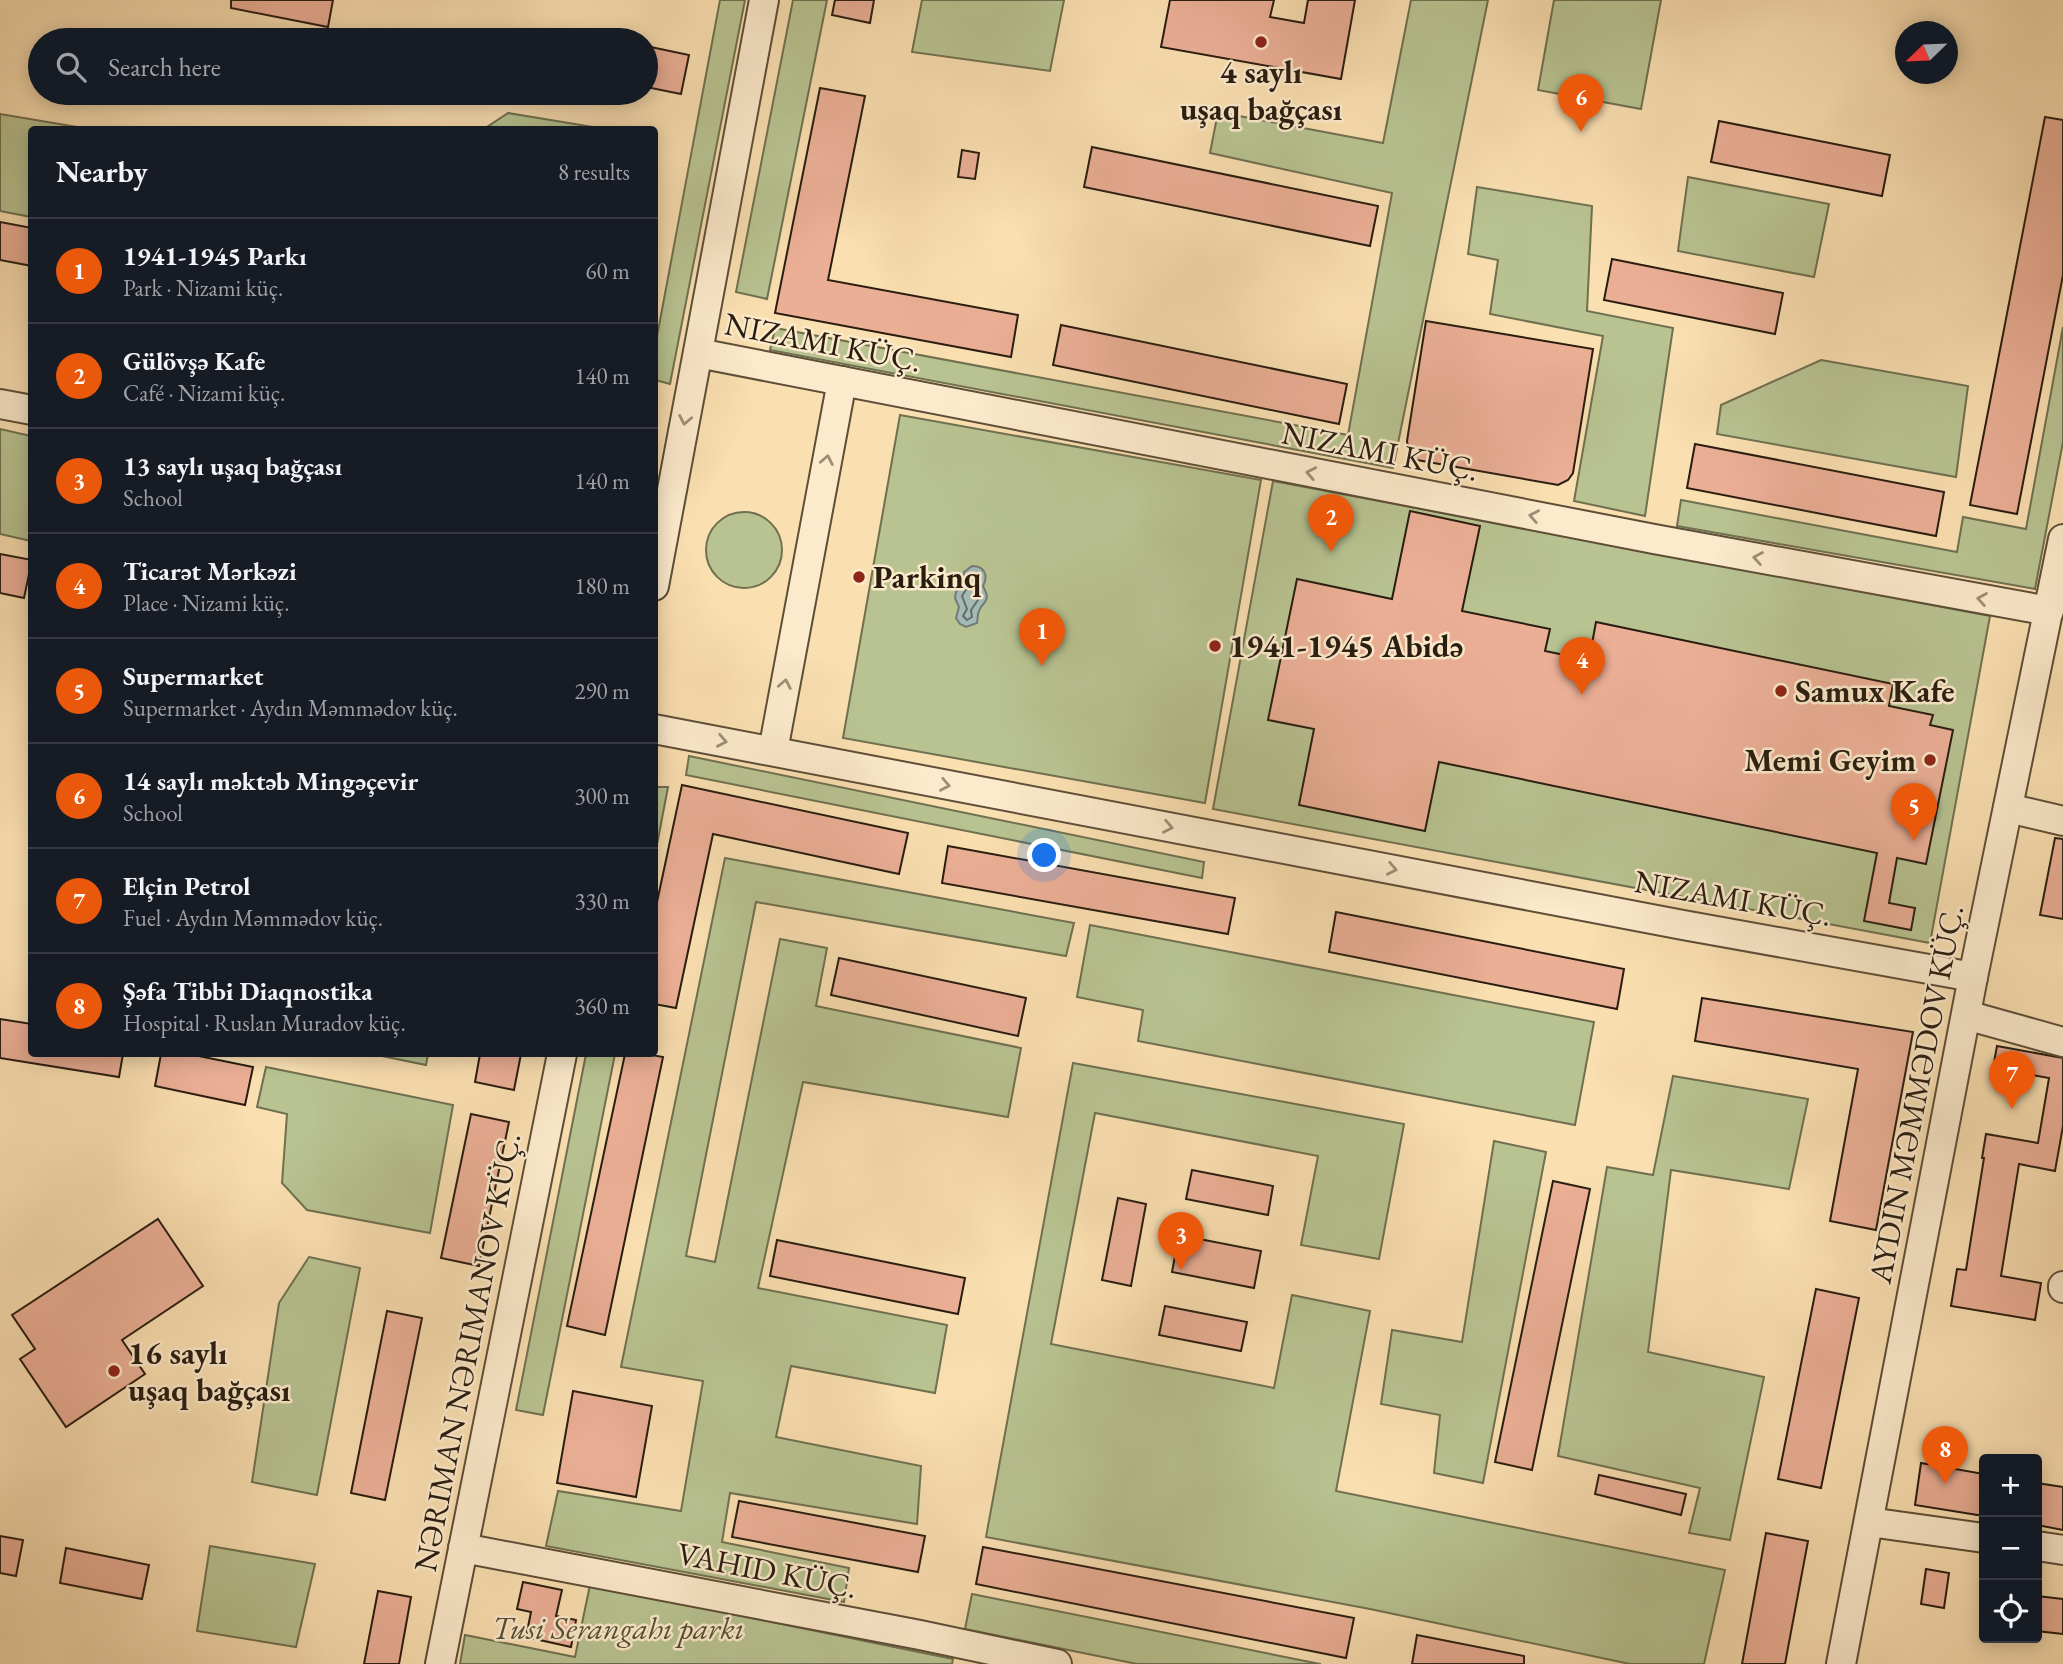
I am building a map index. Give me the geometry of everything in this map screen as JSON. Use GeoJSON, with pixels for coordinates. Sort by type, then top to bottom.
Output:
{"type":"FeatureCollection","features":[{"type":"Feature","properties":{"kind":"street"},"geometry":{"type":"LineString","coordinates":[[659,535],[698,353],[764,0]]}},
{"type":"Feature","properties":{"kind":"street","name":"NIZAMI KÜÇ."},"geometry":{"type":"LineString","coordinates":[[698,353],[1654,540],[2049,611]]}},
{"type":"Feature","properties":{"kind":"street"},"geometry":{"type":"LineString","coordinates":[[773,751],[842,381]]}},
{"type":"Feature","properties":{"kind":"street"},"geometry":{"type":"LineString","coordinates":[[0,404],[28,409]]}},
{"type":"Feature","properties":{"kind":"street"},"geometry":{"type":"LineString","coordinates":[[1841,1664],[1973,977],[2063,538]]}},
{"type":"Feature","properties":{"kind":"street","name":"NIZAMI KÜÇ."},"geometry":{"type":"LineString","coordinates":[[658,730],[1973,977]]}},
{"type":"Feature","properties":{"kind":"street"},"geometry":{"type":"LineString","coordinates":[[2008,808],[2063,821]]}},
{"type":"Feature","properties":{"kind":"street"},"geometry":{"type":"LineString","coordinates":[[1966,1015],[2063,1042]]}},
{"type":"Feature","properties":{"kind":"street","name":"NƏRIMAN NƏRIMANOV KÜÇ."},"geometry":{"type":"LineString","coordinates":[[440,1664],[561,1057]]}},
{"type":"Feature","properties":{"kind":"street"},"geometry":{"type":"LineString","coordinates":[[1869,1522],[1979,1537]]}},
{"type":"Feature","properties":{"kind":"street"},"geometry":{"type":"LineString","coordinates":[[2042,1547],[2063,1550]]}},
{"type":"Feature","properties":{"kind":"street","name":"VAHID KÜÇ."},"geometry":{"type":"LineString","coordinates":[[463,1548],[1057,1664]]}},
{"type":"Feature","properties":{"kind":"green space"},"geometry":{"type":"Polygon","coordinates":[[[720,0],[745,0],[670,384],[658,381],[658,331],[720,0]]]}},
{"type":"Feature","properties":{"kind":"green space"},"geometry":{"type":"Polygon","coordinates":[[[793,0],[827,0],[767,299],[736,292],[793,0]]]}},
{"type":"Feature","properties":{"kind":"green space"},"geometry":{"type":"Polygon","coordinates":[[[922,0],[1064,0],[1050,71],[912,52],[922,0]]]}},
{"type":"Feature","properties":{"kind":"green space"},"geometry":{"type":"Polygon","coordinates":[[[1411,0],[1488,0],[1393,468],[770,350],[775,328],[1348,435],[1392,193],[1210,153],[1218,112],[1383,143],[1411,0]]]}},
{"type":"Feature","properties":{"kind":"green space"},"geometry":{"type":"Polygon","coordinates":[[[1554,0],[1661,0],[1641,109],[1538,90],[1554,0]]]}},
{"type":"Feature","properties":{"kind":"green space"},"geometry":{"type":"Polygon","coordinates":[[[508,113],[587,126],[488,126],[508,113]]]}},
{"type":"Feature","properties":{"kind":"green space"},"geometry":{"type":"Polygon","coordinates":[[[0,114],[71,126],[28,126],[28,216],[0,211],[0,114]]]}},
{"type":"Feature","properties":{"kind":"green space"},"geometry":{"type":"Polygon","coordinates":[[[1688,177],[1829,204],[1814,277],[1678,251],[1688,177]]]}},
{"type":"Feature","properties":{"kind":"green space"},"geometry":{"type":"Polygon","coordinates":[[[1477,187],[1592,206],[1587,311],[1673,328],[1645,516],[1574,501],[1603,336],[1490,314],[1498,260],[1468,254],[1477,187]]]}},
{"type":"Feature","properties":{"kind":"green space"},"geometry":{"type":"Polygon","coordinates":[[[2063,327],[2063,442],[2035,589],[1677,526],[1681,500],[1957,552],[1963,517],[2026,529],[2063,327]]]}},
{"type":"Feature","properties":{"kind":"green space"},"geometry":{"type":"Polygon","coordinates":[[[1821,360],[1968,386],[1956,477],[1717,434],[1721,405],[1821,360]]]}},
{"type":"Feature","properties":{"kind":"green space"},"geometry":{"type":"Polygon","coordinates":[[[900,415],[1261,480],[1205,803],[843,738],[900,415]]]}},
{"type":"Feature","properties":{"kind":"green space"},"geometry":{"type":"Polygon","coordinates":[[[0,429],[28,435],[28,540],[0,534],[0,429]]]}},
{"type":"Feature","properties":{"kind":"green space"},"geometry":{"type":"Polygon","coordinates":[[[1273,481],[1990,616],[1930,943],[1213,809],[1273,481]]]}},
{"type":"Feature","properties":{"kind":"green space"},"geometry":{"type":"Polygon","coordinates":[[[752,512],[765,518],[776,529],[782,542],[780,565],[765,582],[752,588],[736,588],[723,582],[708,565],[706,542],[712,529],[729,514],[752,512]]]}},
{"type":"Feature","properties":{"kind":"green space"},"geometry":{"type":"Polygon","coordinates":[[[689,756],[1204,862],[1202,878],[686,775],[689,756]]]}},
{"type":"Feature","properties":{"kind":"green space"},"geometry":{"type":"Polygon","coordinates":[[[658,787],[668,787],[658,839],[658,787]]]}},
{"type":"Feature","properties":{"kind":"green space"},"geometry":{"type":"Polygon","coordinates":[[[725,858],[1074,923],[1066,956],[756,902],[686,1256],[715,1262],[780,939],[827,948],[816,1006],[1021,1048],[1008,1117],[803,1082],[758,1288],[947,1325],[935,1393],[791,1366],[776,1437],[921,1466],[917,1524],[730,1493],[722,1542],[849,1568],[844,1602],[546,1546],[558,1491],[681,1511],[703,1381],[621,1367],[725,858]]]}},
{"type":"Feature","properties":{"kind":"green space"},"geometry":{"type":"Polygon","coordinates":[[[1090,925],[1594,1022],[1575,1125],[1138,1041],[1143,1010],[1077,997],[1090,925]]]}},
{"type":"Feature","properties":{"kind":"green space"},"geometry":{"type":"Polygon","coordinates":[[[387,1057],[427,1057],[426,1065],[387,1057]]]}},
{"type":"Feature","properties":{"kind":"green space"},"geometry":{"type":"Polygon","coordinates":[[[585,1057],[614,1057],[543,1415],[516,1410],[585,1057]]]}},
{"type":"Feature","properties":{"kind":"green space"},"geometry":{"type":"Polygon","coordinates":[[[1073,1063],[1404,1124],[1379,1259],[1301,1245],[1318,1156],[1095,1113],[1051,1344],[1274,1388],[1292,1295],[1370,1311],[1336,1491],[1725,1570],[1704,1664],[1630,1664],[1370,1609],[986,1537],[1073,1063]]]}},
{"type":"Feature","properties":{"kind":"green space"},"geometry":{"type":"Polygon","coordinates":[[[266,1067],[453,1105],[430,1233],[307,1210],[282,1183],[287,1114],[257,1107],[266,1067]]]}},
{"type":"Feature","properties":{"kind":"green space"},"geometry":{"type":"Polygon","coordinates":[[[1673,1076],[1808,1099],[1789,1189],[1671,1170],[1648,1352],[1764,1377],[1730,1540],[1689,1533],[1700,1488],[1558,1456],[1607,1167],[1653,1175],[1673,1076]]]}},
{"type":"Feature","properties":{"kind":"green space"},"geometry":{"type":"Polygon","coordinates":[[[1494,1141],[1546,1152],[1483,1483],[1434,1473],[1440,1415],[1381,1404],[1392,1330],[1462,1342],[1494,1141]]]}},
{"type":"Feature","properties":{"kind":"green space"},"geometry":{"type":"Polygon","coordinates":[[[309,1257],[360,1268],[317,1495],[252,1482],[279,1303],[309,1257]]]}},
{"type":"Feature","properties":{"kind":"green space"},"geometry":{"type":"Polygon","coordinates":[[[210,1546],[315,1564],[296,1647],[197,1631],[210,1546]]]}},
{"type":"Feature","properties":{"kind":"green space","name":"Tusi Serangahı parkı"},"geometry":{"type":"Polygon","coordinates":[[[590,1585],[953,1659],[952,1664],[460,1664],[465,1635],[575,1657],[590,1585]]]}},
{"type":"Feature","properties":{"kind":"green space"},"geometry":{"type":"Polygon","coordinates":[[[972,1594],[1320,1664],[1137,1664],[965,1629],[972,1594]]]}},
{"type":"Feature","properties":{"kind":"water"},"geometry":{"type":"Polygon","coordinates":[[[972,566],[984,572],[986,578],[983,586],[987,598],[978,612],[977,623],[966,627],[956,618],[959,607],[955,598],[963,582],[964,572],[972,566]]]}},
{"type":"Feature","properties":{"kind":"building"},"geometry":{"type":"Polygon","coordinates":[[[231,0],[333,0],[328,27],[231,8],[231,0]]]}},
{"type":"Feature","properties":{"kind":"building"},"geometry":{"type":"Polygon","coordinates":[[[835,0],[874,0],[870,23],[832,15],[835,0]]]}},
{"type":"Feature","properties":{"kind":"building"},"geometry":{"type":"Polygon","coordinates":[[[1170,0],[1274,0],[1270,17],[1304,23],[1308,0],[1355,0],[1341,79],[1161,47],[1170,0]]]}},
{"type":"Feature","properties":{"kind":"building"},"geometry":{"type":"Polygon","coordinates":[[[658,49],[689,55],[681,94],[658,89],[658,49]]]}},
{"type":"Feature","properties":{"kind":"building"},"geometry":{"type":"Polygon","coordinates":[[[820,88],[865,96],[828,280],[1018,315],[1011,357],[775,313],[820,88]]]}},
{"type":"Feature","properties":{"kind":"building"},"geometry":{"type":"Polygon","coordinates":[[[2045,117],[2063,120],[2063,275],[2017,514],[1970,505],[2045,117]]]}},
{"type":"Feature","properties":{"kind":"building"},"geometry":{"type":"Polygon","coordinates":[[[1719,121],[1890,155],[1882,196],[1711,162],[1719,121]]]}},
{"type":"Feature","properties":{"kind":"building"},"geometry":{"type":"Polygon","coordinates":[[[1092,147],[1378,206],[1370,246],[1084,187],[1092,147]]]}},
{"type":"Feature","properties":{"kind":"building"},"geometry":{"type":"Polygon","coordinates":[[[962,150],[979,153],[975,179],[958,177],[962,150]]]}},
{"type":"Feature","properties":{"kind":"building"},"geometry":{"type":"Polygon","coordinates":[[[0,222],[28,227],[28,265],[0,260],[0,222]]]}},
{"type":"Feature","properties":{"kind":"building"},"geometry":{"type":"Polygon","coordinates":[[[1612,259],[1783,293],[1775,334],[1604,300],[1612,259]]]}},
{"type":"Feature","properties":{"kind":"building"},"geometry":{"type":"Polygon","coordinates":[[[1426,321],[1593,349],[1573,473],[1568,480],[1558,485],[1417,460],[1409,453],[1407,441],[1426,321]]]}},
{"type":"Feature","properties":{"kind":"building"},"geometry":{"type":"Polygon","coordinates":[[[1061,325],[1347,384],[1339,424],[1053,365],[1061,325]]]}},
{"type":"Feature","properties":{"kind":"building"},"geometry":{"type":"Polygon","coordinates":[[[1695,444],[1944,492],[1936,536],[1687,488],[1695,444]]]}},
{"type":"Feature","properties":{"kind":"building"},"geometry":{"type":"Polygon","coordinates":[[[1410,511],[1480,526],[1462,611],[1550,629],[1545,651],[1589,660],[1596,622],[1893,684],[1889,706],[1933,715],[1930,725],[1953,730],[1926,864],[1897,858],[1889,903],[1915,908],[1911,930],[1864,921],[1877,853],[1439,762],[1425,831],[1299,805],[1314,729],[1268,720],[1297,579],[1392,599],[1410,511]]]}},
{"type":"Feature","properties":{"kind":"building"},"geometry":{"type":"Polygon","coordinates":[[[0,554],[28,559],[24,598],[0,593],[0,554]]]}},
{"type":"Feature","properties":{"kind":"building"},"geometry":{"type":"Polygon","coordinates":[[[682,785],[908,833],[899,874],[713,834],[676,1008],[658,1005],[658,897],[682,785]]]}},
{"type":"Feature","properties":{"kind":"building"},"geometry":{"type":"Polygon","coordinates":[[[2055,838],[2063,839],[2063,919],[2040,915],[2055,838]]]}},
{"type":"Feature","properties":{"kind":"building"},"geometry":{"type":"Polygon","coordinates":[[[948,846],[1235,898],[1228,934],[942,883],[948,846]]]}},
{"type":"Feature","properties":{"kind":"building"},"geometry":{"type":"Polygon","coordinates":[[[1336,912],[1624,969],[1617,1009],[1329,952],[1336,912]]]}},
{"type":"Feature","properties":{"kind":"building"},"geometry":{"type":"Polygon","coordinates":[[[839,958],[1026,998],[1018,1036],[831,995],[839,958]]]}},
{"type":"Feature","properties":{"kind":"building"},"geometry":{"type":"Polygon","coordinates":[[[1702,998],[1913,1032],[1876,1230],[1830,1221],[1858,1069],[1695,1041],[1702,998]]]}},
{"type":"Feature","properties":{"kind":"building"},"geometry":{"type":"Polygon","coordinates":[[[0,1019],[28,1023],[28,1057],[122,1057],[119,1077],[0,1058],[0,1019]]]}},
{"type":"Feature","properties":{"kind":"building"},"geometry":{"type":"Polygon","coordinates":[[[1997,1046],[2063,1058],[2063,1126],[2055,1171],[2019,1164],[2001,1276],[2041,1283],[2035,1320],[1951,1306],[1957,1269],[1966,1270],[1986,1134],[2038,1143],[2049,1078],[1993,1068],[1997,1046]]]}},
{"type":"Feature","properties":{"kind":"building"},"geometry":{"type":"Polygon","coordinates":[[[160,1057],[204,1057],[253,1067],[245,1105],[155,1086],[160,1057]]]}},
{"type":"Feature","properties":{"kind":"building"},"geometry":{"type":"Polygon","coordinates":[[[479,1057],[520,1057],[514,1090],[475,1082],[479,1057]]]}},
{"type":"Feature","properties":{"kind":"building"},"geometry":{"type":"Polygon","coordinates":[[[624,1057],[663,1057],[605,1335],[567,1326],[624,1057]]]}},
{"type":"Feature","properties":{"kind":"building"},"geometry":{"type":"Polygon","coordinates":[[[471,1114],[509,1122],[479,1266],[441,1258],[471,1114]]]}},
{"type":"Feature","properties":{"kind":"building"},"geometry":{"type":"Polygon","coordinates":[[[1192,1170],[1273,1186],[1268,1215],[1186,1199],[1192,1170]]]}},
{"type":"Feature","properties":{"kind":"building"},"geometry":{"type":"Polygon","coordinates":[[[1553,1181],[1590,1189],[1532,1470],[1495,1462],[1553,1181]]]}},
{"type":"Feature","properties":{"kind":"building"},"geometry":{"type":"Polygon","coordinates":[[[1118,1198],[1146,1204],[1131,1286],[1102,1280],[1118,1198]]]}},
{"type":"Feature","properties":{"kind":"building"},"geometry":{"type":"Polygon","coordinates":[[[158,1219],[203,1286],[122,1340],[145,1374],[66,1427],[20,1359],[35,1349],[12,1315],[158,1219]]]}},
{"type":"Feature","properties":{"kind":"building"},"geometry":{"type":"Polygon","coordinates":[[[1179,1235],[1261,1251],[1254,1288],[1172,1272],[1179,1235]]]}},
{"type":"Feature","properties":{"kind":"building"},"geometry":{"type":"Polygon","coordinates":[[[777,1240],[965,1278],[958,1314],[770,1276],[777,1240]]]}},
{"type":"Feature","properties":{"kind":"building"},"geometry":{"type":"Polygon","coordinates":[[[1816,1289],[1859,1298],[1821,1488],[1778,1479],[1816,1289]]]}},
{"type":"Feature","properties":{"kind":"building"},"geometry":{"type":"Polygon","coordinates":[[[1165,1306],[1247,1322],[1241,1351],[1159,1335],[1165,1306]]]}},
{"type":"Feature","properties":{"kind":"building"},"geometry":{"type":"Polygon","coordinates":[[[387,1311],[422,1318],[385,1500],[351,1493],[387,1311]]]}},
{"type":"Feature","properties":{"kind":"building"},"geometry":{"type":"Polygon","coordinates":[[[573,1391],[652,1406],[636,1497],[557,1483],[573,1391]]]}},
{"type":"Feature","properties":{"kind":"building"},"geometry":{"type":"Polygon","coordinates":[[[1921,1463],[1979,1473],[1979,1515],[1915,1505],[1921,1463]]]}},
{"type":"Feature","properties":{"kind":"building"},"geometry":{"type":"Polygon","coordinates":[[[1599,1475],[1686,1494],[1681,1515],[1595,1494],[1599,1475]]]}},
{"type":"Feature","properties":{"kind":"building"},"geometry":{"type":"Polygon","coordinates":[[[2042,1484],[2063,1487],[2063,1530],[2042,1526],[2042,1484]]]}},
{"type":"Feature","properties":{"kind":"building"},"geometry":{"type":"Polygon","coordinates":[[[739,1501],[925,1536],[918,1572],[732,1537],[739,1501]]]}},
{"type":"Feature","properties":{"kind":"building"},"geometry":{"type":"Polygon","coordinates":[[[1766,1533],[1808,1541],[1785,1664],[1742,1664],[1766,1533]]]}},
{"type":"Feature","properties":{"kind":"building"},"geometry":{"type":"Polygon","coordinates":[[[0,1536],[23,1540],[16,1576],[0,1573],[0,1536]]]}},
{"type":"Feature","properties":{"kind":"building"},"geometry":{"type":"Polygon","coordinates":[[[983,1547],[1354,1618],[1346,1658],[976,1584],[983,1547]]]}},
{"type":"Feature","properties":{"kind":"building"},"geometry":{"type":"Polygon","coordinates":[[[66,1548],[149,1565],[142,1599],[60,1583],[66,1548]]]}},
{"type":"Feature","properties":{"kind":"building"},"geometry":{"type":"Polygon","coordinates":[[[1926,1569],[1949,1573],[1944,1608],[1921,1604],[1926,1569]]]}},
{"type":"Feature","properties":{"kind":"building"},"geometry":{"type":"Polygon","coordinates":[[[523,1582],[562,1590],[556,1616],[576,1620],[571,1647],[526,1637],[531,1612],[517,1609],[523,1582]]]}},
{"type":"Feature","properties":{"kind":"building"},"geometry":{"type":"Polygon","coordinates":[[[378,1591],[411,1597],[399,1664],[364,1664],[378,1591]]]}},
{"type":"Feature","properties":{"kind":"building"},"geometry":{"type":"Polygon","coordinates":[[[2042,1597],[2063,1599],[2063,1634],[2042,1632],[2042,1597]]]}},
{"type":"Feature","properties":{"kind":"building"},"geometry":{"type":"Polygon","coordinates":[[[1417,1635],[1524,1656],[1524,1664],[1412,1664],[1417,1635]]]}},
{"type":"Feature","properties":{"kind":"place","name":"4 saylı uşaq bağçası"},"geometry":{"type":"Point","coordinates":[1261,42]}},
{"type":"Feature","properties":{"kind":"place","name":"14 saylı məktəb Mingəçevir"},"geometry":{"type":"Point","coordinates":[1581,132]}},
{"type":"Feature","properties":{"kind":"place","name":"Gülövşə Kafe"},"geometry":{"type":"Point","coordinates":[1331,552]}},
{"type":"Feature","properties":{"kind":"place","name":"Parkinq"},"geometry":{"type":"Point","coordinates":[859,577]}},
{"type":"Feature","properties":{"kind":"place","name":"1941-1945 Abidə"},"geometry":{"type":"Point","coordinates":[1215,646]}},
{"type":"Feature","properties":{"kind":"place","name":"1941-1945 Parkı"},"geometry":{"type":"Point","coordinates":[1042,666]}},
{"type":"Feature","properties":{"kind":"place","name":"Samux Kafe"},"geometry":{"type":"Point","coordinates":[1781,691]}},
{"type":"Feature","properties":{"kind":"place","name":"Ticarət Mərkəzi"},"geometry":{"type":"Point","coordinates":[1582,695]}},
{"type":"Feature","properties":{"kind":"place","name":"Memi Geyim"},"geometry":{"type":"Point","coordinates":[1930,760]}},
{"type":"Feature","properties":{"kind":"place","name":"Supermarket"},"geometry":{"type":"Point","coordinates":[1914,841]}},
{"type":"Feature","properties":{"kind":"place","name":"Elçin Petrol"},"geometry":{"type":"Point","coordinates":[2012,1109]}},
{"type":"Feature","properties":{"kind":"place","name":"13 saylı uşaq bağçası"},"geometry":{"type":"Point","coordinates":[1181,1270]}},
{"type":"Feature","properties":{"kind":"place","name":"16 saylı uşaq bağçası"},"geometry":{"type":"Point","coordinates":[114,1371]}},
{"type":"Feature","properties":{"kind":"place","name":"Şəfa Tibbi Diaqnostika"},"geometry":{"type":"Point","coordinates":[1945,1484]}}]}
